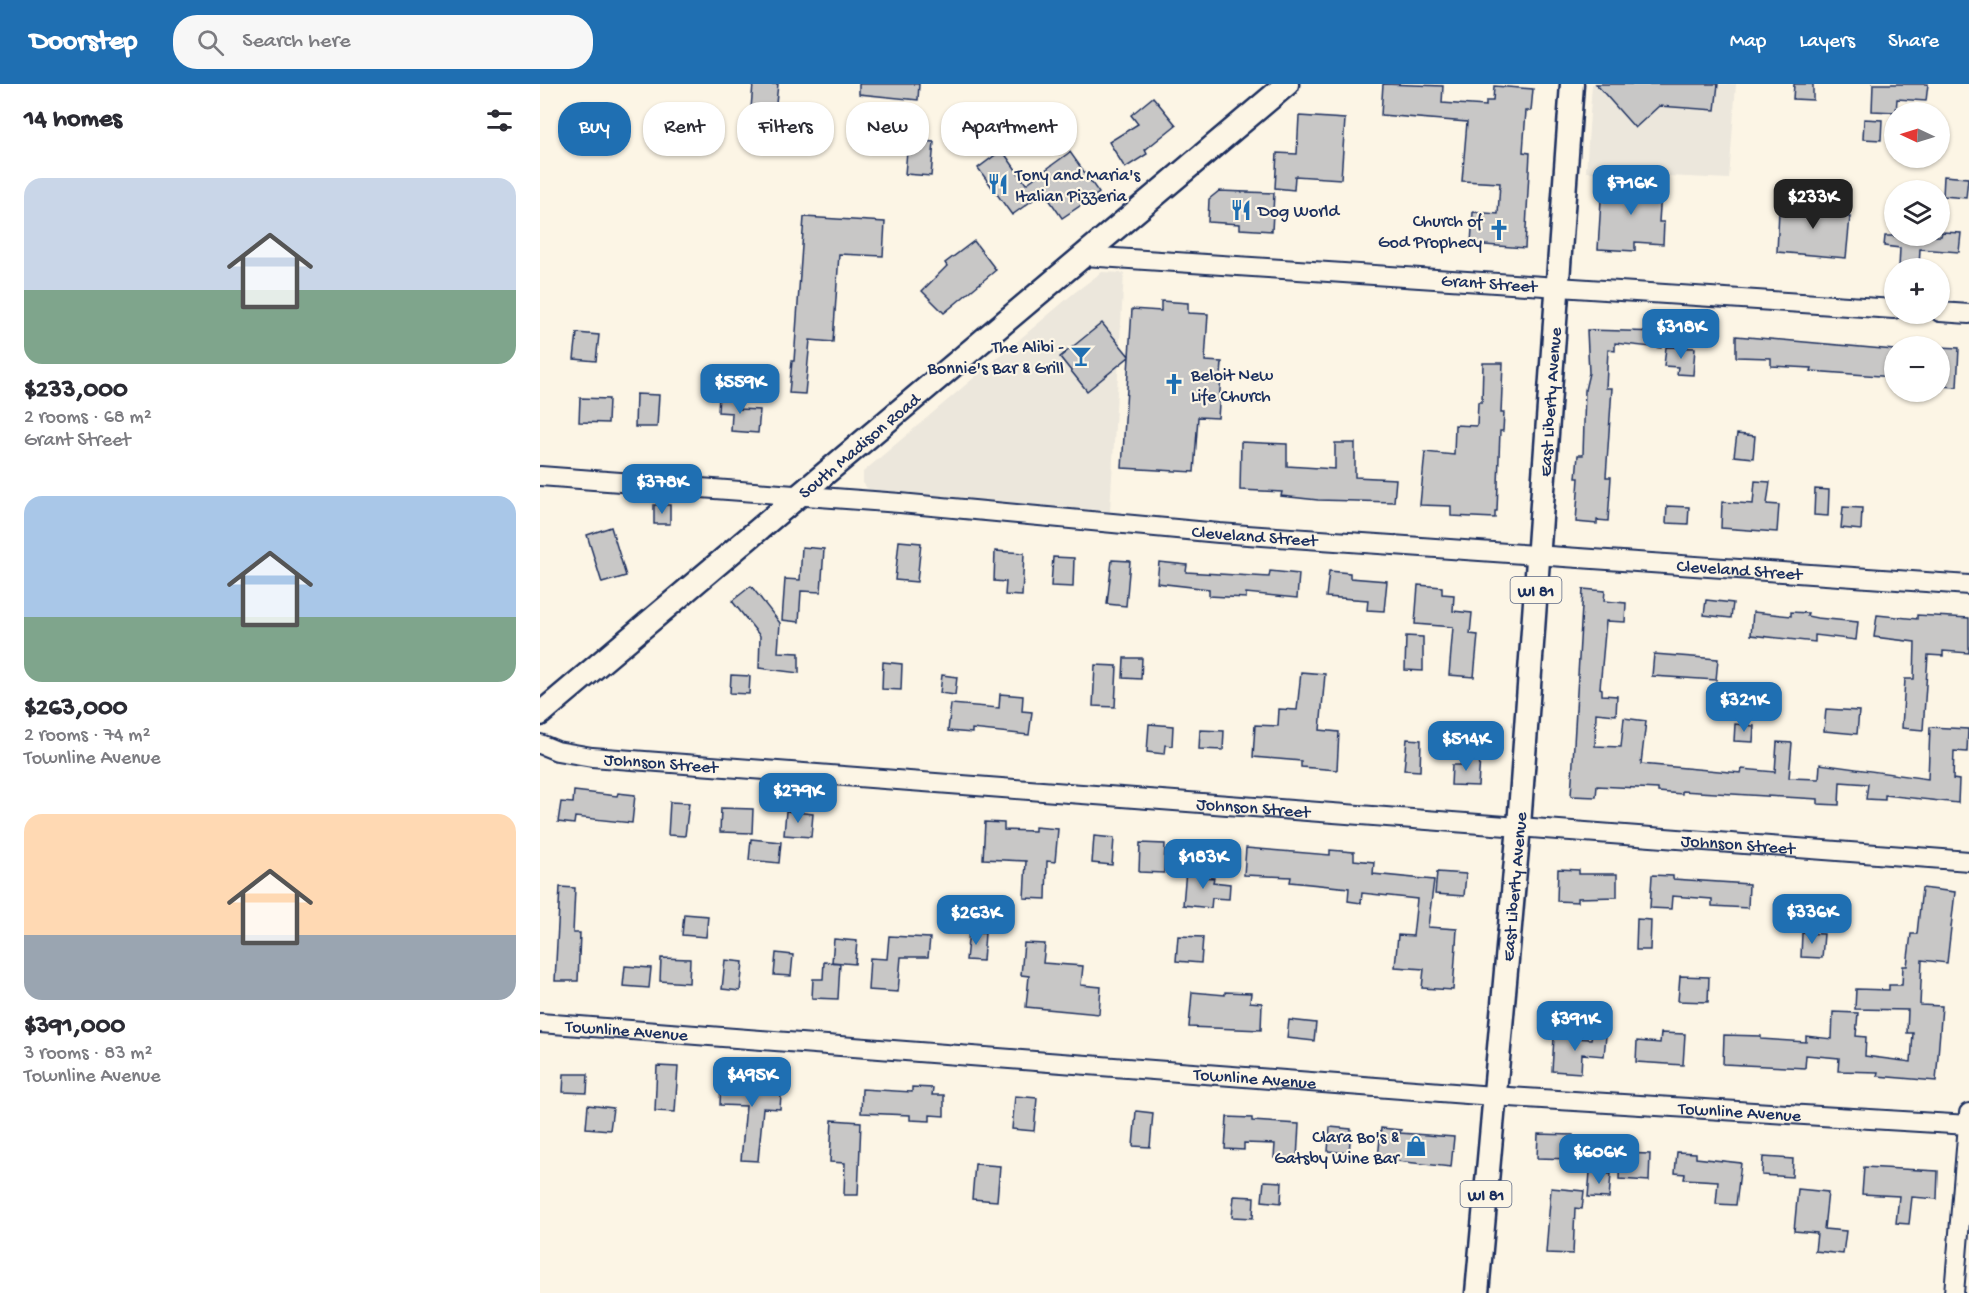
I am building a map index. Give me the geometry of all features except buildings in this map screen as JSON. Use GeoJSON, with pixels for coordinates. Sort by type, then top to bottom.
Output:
{"type":"FeatureCollection","features":[{"type":"Feature","properties":{"kind":"main road","name":"South Madison Road"},"geometry":{"type":"LineString","coordinates":[[540,714],[1287,84]]}},
{"type":"Feature","properties":{"kind":"main road","name":"East Liberty Avenue"},"geometry":{"type":"LineString","coordinates":[[1478,1293],[1493,1096],[1519,826],[1572,84]]}},
{"type":"Feature","properties":{"kind":"street","name":"Grant Street"},"geometry":{"type":"LineString","coordinates":[[1084,256],[1884,308]]}},
{"type":"Feature","properties":{"kind":"street"},"geometry":{"type":"LineString","coordinates":[[1950,313],[1969,314]]}},
{"type":"Feature","properties":{"kind":"street","name":"Cleveland Street"},"geometry":{"type":"LineString","coordinates":[[540,476],[1208,532],[1969,585]]}},
{"type":"Feature","properties":{"kind":"street","name":"Johnson Street"},"geometry":{"type":"LineString","coordinates":[[540,744],[557,751],[592,757],[1969,861]]}},
{"type":"Feature","properties":{"kind":"street","name":"Townline Avenue"},"geometry":{"type":"LineString","coordinates":[[540,1023],[1493,1096],[1969,1121]]}},
{"type":"Feature","properties":{"kind":"street"},"geometry":{"type":"LineString","coordinates":[[1954,1293],[1969,1121]]}},
{"type":"Feature","properties":{"kind":"shaded area"},"geometry":{"type":"Polygon","coordinates":[[[1592,84],[1736,84],[1729,179],[1586,172],[1592,84]]]}},
{"type":"Feature","properties":{"kind":"shaded area"},"geometry":{"type":"Polygon","coordinates":[[[1102,272],[1124,273],[1110,511],[877,492],[867,488],[863,483],[863,472],[1074,293],[1102,272]]]}},
{"type":"Feature","properties":{"kind":"place","name":"Tony and Maria's Italian Pizzeria"},"geometry":{"type":"Point","coordinates":[998,184]}},
{"type":"Feature","properties":{"kind":"place","name":"Dog World"},"geometry":{"type":"Point","coordinates":[1241,210]}},
{"type":"Feature","properties":{"kind":"place","name":"Church of God Prophecy"},"geometry":{"type":"Point","coordinates":[1499,230]}},
{"type":"Feature","properties":{"kind":"place","name":"The Alibi - Bonnie's Bar & Grill"},"geometry":{"type":"Point","coordinates":[1081,356]}},
{"type":"Feature","properties":{"kind":"place","name":"Beloit New Life Church"},"geometry":{"type":"Point","coordinates":[1174,384]}},
{"type":"Feature","properties":{"kind":"place","name":"Clara Bo's & Gatsby Wine Bar"},"geometry":{"type":"Point","coordinates":[1416,1146]}}]}
